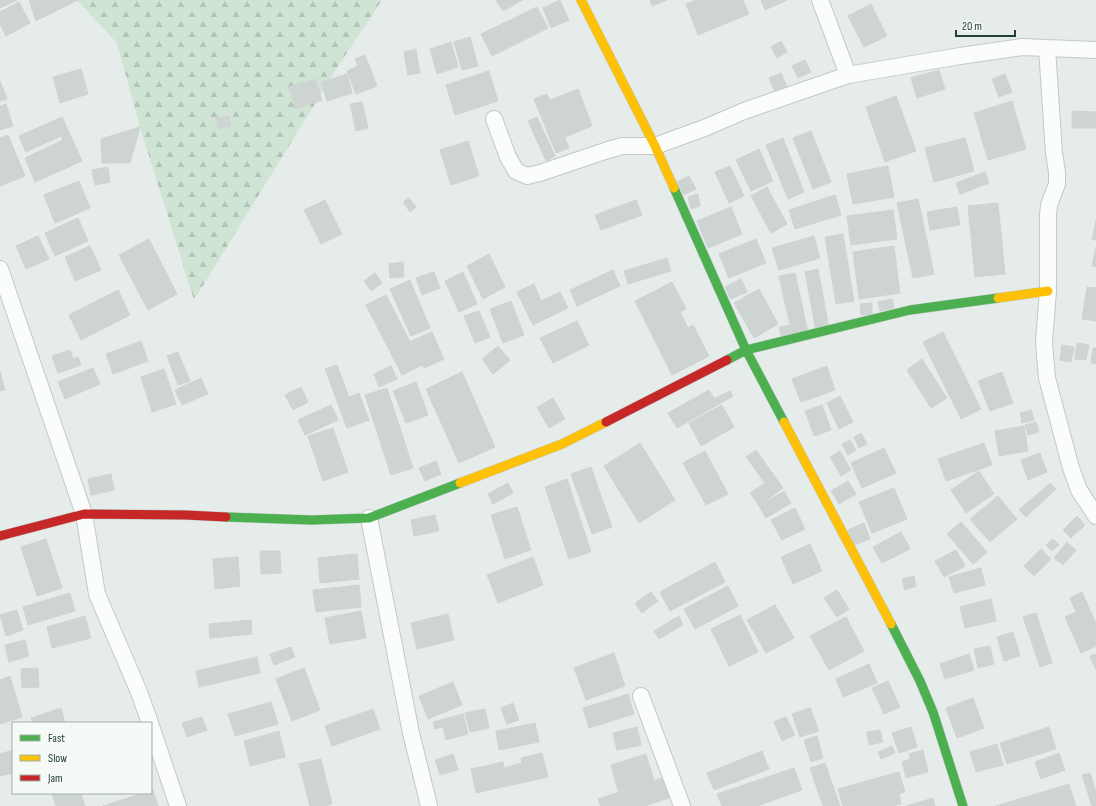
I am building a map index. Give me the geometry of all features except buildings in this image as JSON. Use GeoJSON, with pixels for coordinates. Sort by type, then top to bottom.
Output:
{"type":"FeatureCollection","features":[{"type":"Feature","properties":{"kind":"street"},"geometry":{"type":"LineString","coordinates":[[581,0],[655,146],[746,350],[920,681],[933,712],[963,806]]}},
{"type":"Feature","properties":{"kind":"street"},"geometry":{"type":"LineString","coordinates":[[820,0],[848,75]]}},
{"type":"Feature","properties":{"kind":"street"},"geometry":{"type":"LineString","coordinates":[[494,119],[508,157],[516,171],[527,176],[540,173],[605,150],[622,146],[655,146],[707,127],[744,111],[848,75],[1022,47],[1096,50]]}},
{"type":"Feature","properties":{"kind":"street"},"geometry":{"type":"LineString","coordinates":[[1047,48],[1054,153],[1057,172],[1057,184],[1049,205],[1048,215],[1048,291],[1044,342],[1047,378],[1071,468],[1079,490],[1096,516]]}},
{"type":"Feature","properties":{"kind":"street"},"geometry":{"type":"LineString","coordinates":[[0,270],[84,514],[97,594],[139,692],[150,722]]}},
{"type":"Feature","properties":{"kind":"street"},"geometry":{"type":"LineString","coordinates":[[0,536],[84,514],[186,515],[310,520],[369,518],[562,444],[746,350],[910,310],[1048,291]]}},
{"type":"Feature","properties":{"kind":"street"},"geometry":{"type":"LineString","coordinates":[[369,518],[411,733],[429,806]]}},
{"type":"Feature","properties":{"kind":"street"},"geometry":{"type":"LineString","coordinates":[[641,696],[682,806]]}},
{"type":"Feature","properties":{"kind":"street"},"geometry":{"type":"LineString","coordinates":[[152,729],[178,806]]}},
{"type":"Feature","properties":{"kind":"green space"},"geometry":{"type":"Polygon","coordinates":[[[77,0],[382,0],[337,68],[194,300],[140,127],[117,43],[77,0]]]}},
{"type":"Feature","properties":{"kind":"traffic: fast"},"geometry":{"type":"LineString","coordinates":[[674,188],[746,350],[784,422]]}},
{"type":"Feature","properties":{"kind":"traffic: fast"},"geometry":{"type":"LineString","coordinates":[[727,360],[746,350],[910,310],[998,298]]}},
{"type":"Feature","properties":{"kind":"traffic: fast"},"geometry":{"type":"LineString","coordinates":[[226,517],[311,520],[369,518],[460,483]]}},
{"type":"Feature","properties":{"kind":"traffic: fast"},"geometry":{"type":"LineString","coordinates":[[891,624],[920,681],[933,712],[963,806]]}},
{"type":"Feature","properties":{"kind":"traffic: slow"},"geometry":{"type":"LineString","coordinates":[[581,0],[655,146],[674,188]]}},
{"type":"Feature","properties":{"kind":"traffic: slow"},"geometry":{"type":"LineString","coordinates":[[998,298],[1048,291]]}},
{"type":"Feature","properties":{"kind":"traffic: slow"},"geometry":{"type":"LineString","coordinates":[[460,483],[562,444],[606,422]]}},
{"type":"Feature","properties":{"kind":"traffic: slow"},"geometry":{"type":"LineString","coordinates":[[784,422],[891,624]]}},
{"type":"Feature","properties":{"kind":"traffic: jam"},"geometry":{"type":"LineString","coordinates":[[606,422],[727,360]]}},
{"type":"Feature","properties":{"kind":"traffic: jam"},"geometry":{"type":"LineString","coordinates":[[0,536],[84,514],[226,517]]}}]}
